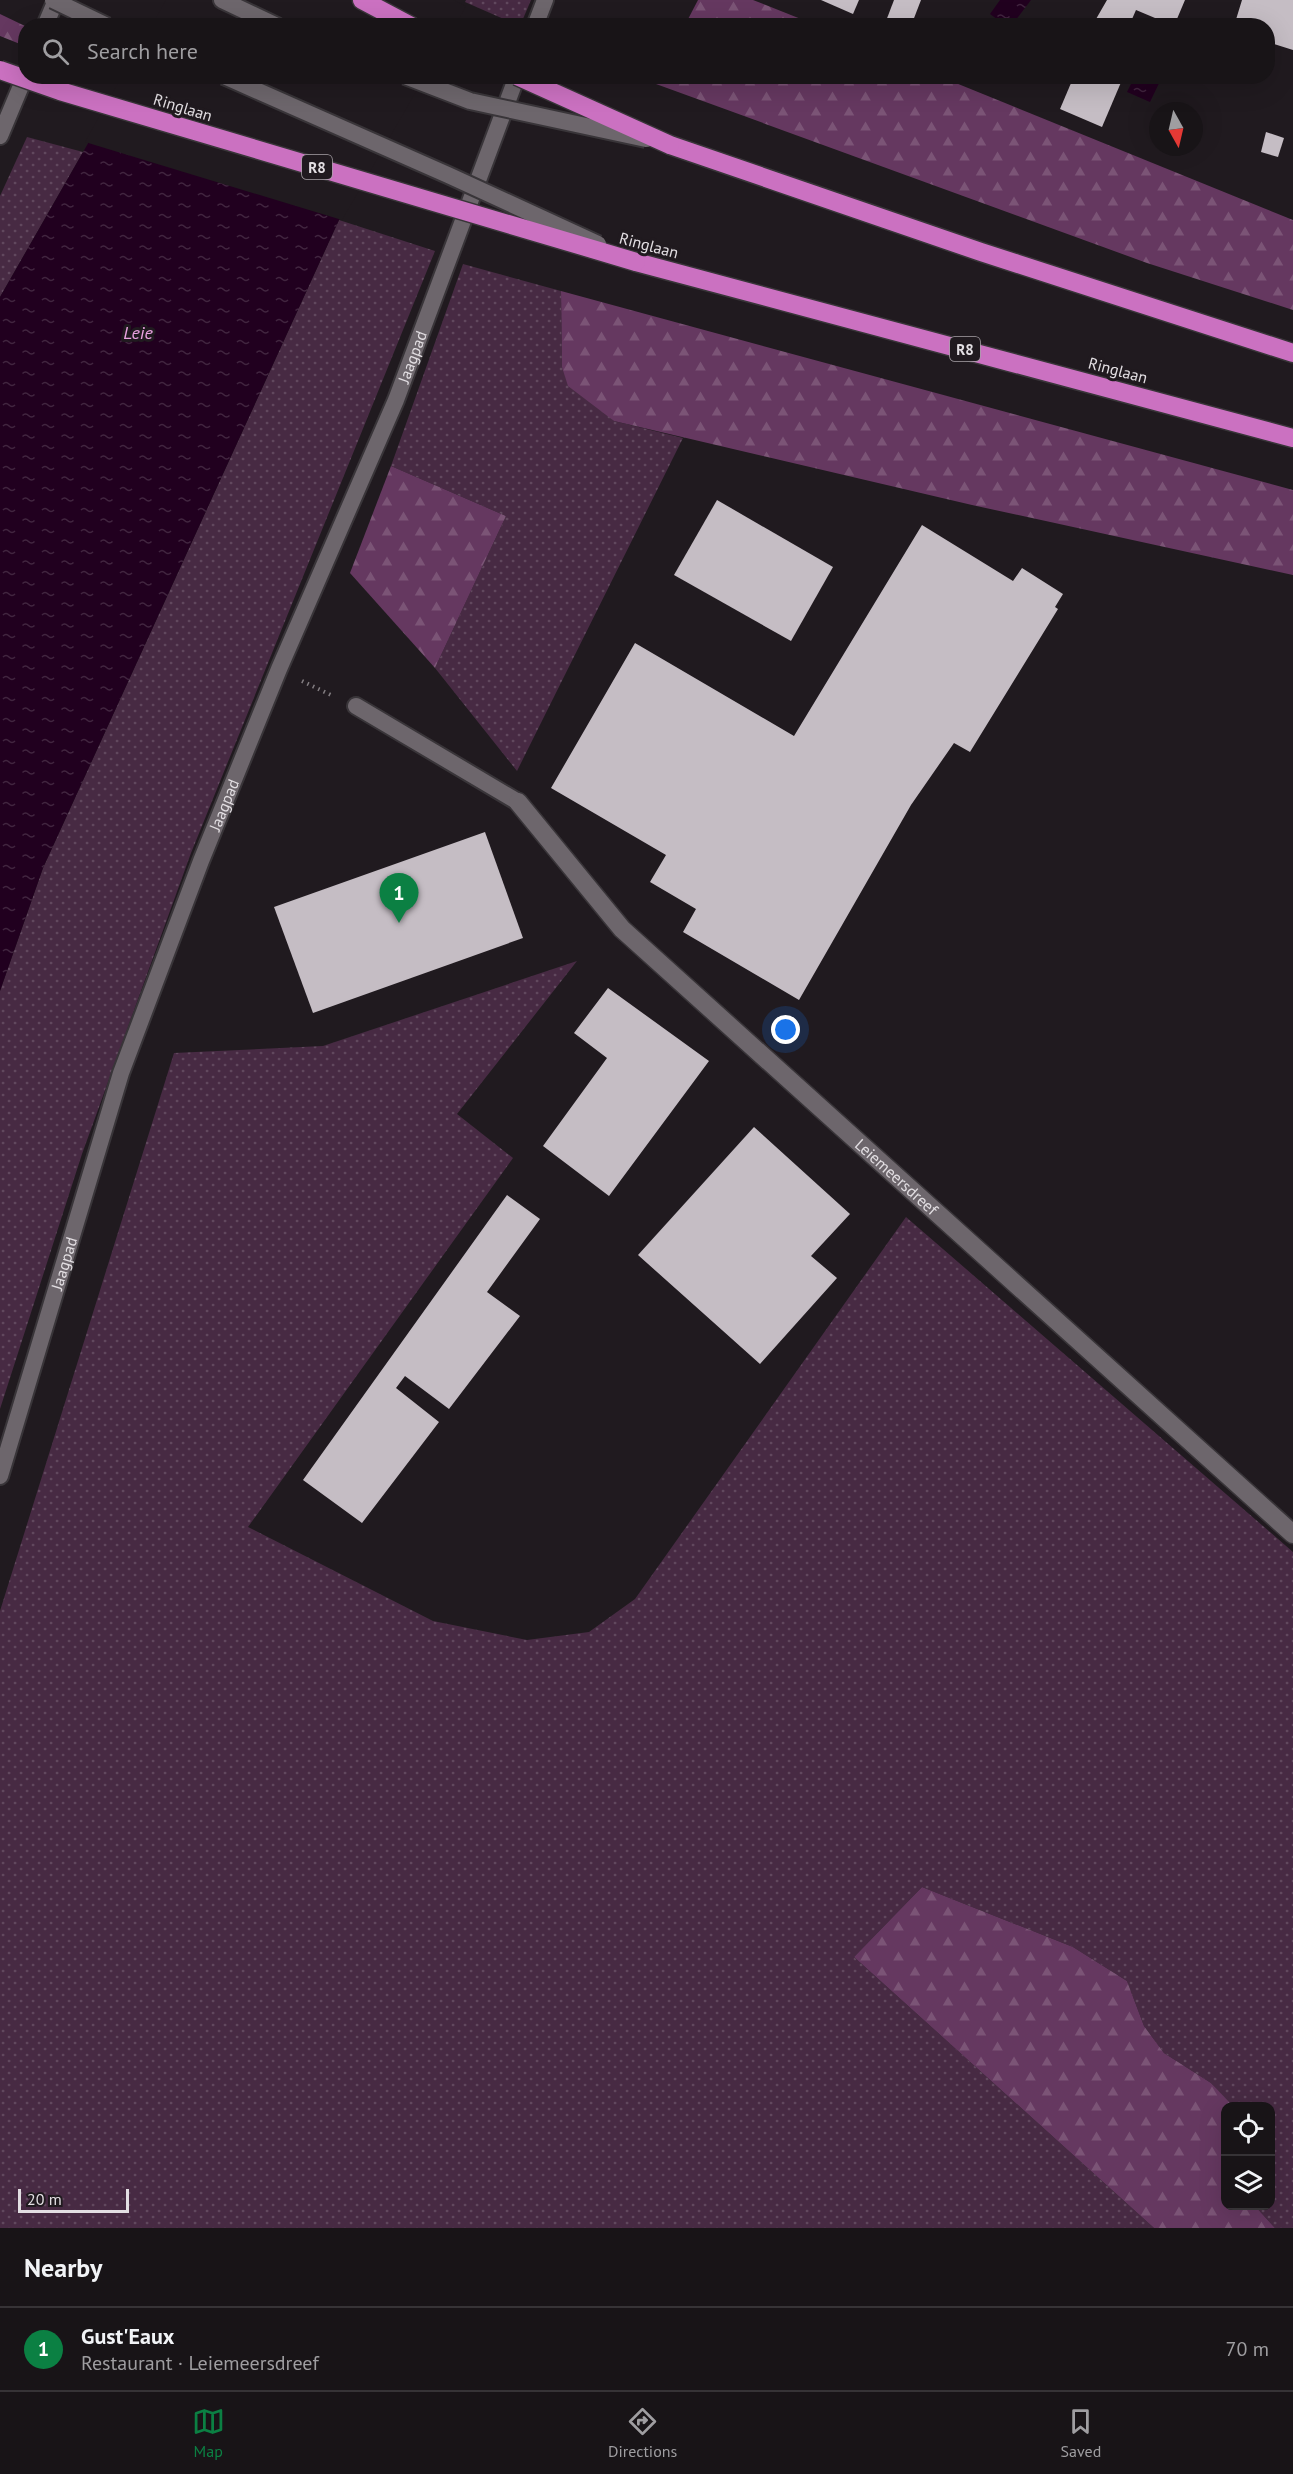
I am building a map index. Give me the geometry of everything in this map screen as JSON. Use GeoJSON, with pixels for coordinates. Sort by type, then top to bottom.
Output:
{"type":"FeatureCollection","features":[{"type":"Feature","properties":{"kind":"highway"},"geometry":{"type":"LineString","coordinates":[[362,0],[396,18]]}},
{"type":"Feature","properties":{"kind":"highway","name":"Ringlaan"},"geometry":{"type":"LineString","coordinates":[[0,70],[18,76]]}},
{"type":"Feature","properties":{"kind":"highway","name":"Ringlaan"},"geometry":{"type":"LineString","coordinates":[[40,84],[636,262],[1293,438]]}},
{"type":"Feature","properties":{"kind":"highway"},"geometry":{"type":"LineString","coordinates":[[535,84],[670,145],[981,252],[1293,353]]}},
{"type":"Feature","properties":{"kind":"street","name":"Leiemeersdreef"},"geometry":{"type":"LineString","coordinates":[[518,802],[622,929],[1293,1534]]}},
{"type":"Feature","properties":{"kind":"lane"},"geometry":{"type":"LineString","coordinates":[[48,18],[54,0],[91,18]]}},
{"type":"Feature","properties":{"kind":"lane"},"geometry":{"type":"LineString","coordinates":[[222,0],[260,18]]}},
{"type":"Feature","properties":{"kind":"lane"},"geometry":{"type":"LineString","coordinates":[[538,18],[545,0]]}},
{"type":"Feature","properties":{"kind":"lane"},"geometry":{"type":"LineString","coordinates":[[0,136],[22,84]]}},
{"type":"Feature","properties":{"kind":"lane"},"geometry":{"type":"LineString","coordinates":[[242,84],[448,175],[636,262]]}},
{"type":"Feature","properties":{"kind":"lane"},"geometry":{"type":"LineString","coordinates":[[426,84],[470,101],[670,145]]}},
{"type":"Feature","properties":{"kind":"lane","name":"Jaagpad"},"geometry":{"type":"LineString","coordinates":[[0,1476],[121,1073],[201,861],[279,669],[396,400],[514,84]]}},
{"type":"Feature","properties":{"kind":"lane"},"geometry":{"type":"LineString","coordinates":[[356,706],[518,802]]}},
{"type":"Feature","properties":{"kind":"path"},"geometry":{"type":"LineString","coordinates":[[301,680],[329,694]]}},
{"type":"Feature","properties":{"kind":"shaded area"},"geometry":{"type":"Polygon","coordinates":[[[466,0],[531,0],[523,18],[502,18],[465,2],[466,0]]]}},
{"type":"Feature","properties":{"kind":"shaded area"},"geometry":{"type":"Polygon","coordinates":[[[27,137],[83,152],[0,297],[0,196],[27,137]]]}},
{"type":"Feature","properties":{"kind":"shaded area"},"geometry":{"type":"Polygon","coordinates":[[[339,220],[435,251],[191,853],[82,1154],[0,1409],[0,991],[43,868],[339,220]]]}},
{"type":"Feature","properties":{"kind":"shaded area"},"geometry":{"type":"Polygon","coordinates":[[[463,264],[561,291],[562,367],[614,421],[683,438],[517,771],[435,668],[506,516],[391,466],[463,264]]]}},
{"type":"Feature","properties":{"kind":"shaded area"},"geometry":{"type":"Polygon","coordinates":[[[577,961],[457,1114],[513,1158],[248,1527],[433,1621],[527,1640],[589,1632],[635,1599],[906,1217],[1293,1552],[1293,2228],[1275,2228],[1259,2210],[1275,2210],[1275,2102],[1228,2102],[1211,2083],[1164,2053],[1144,2026],[1127,1981],[1073,1947],[922,1887],[854,1957],[1154,2228],[0,2228],[0,1611],[174,1053],[323,1046],[577,961]]]}},
{"type":"Feature","properties":{"kind":"green space"},"geometry":{"type":"Polygon","coordinates":[[[698,0],[753,0],[798,18],[689,18],[698,0]]]}},
{"type":"Feature","properties":{"kind":"green space"},"geometry":{"type":"Polygon","coordinates":[[[0,14],[18,23],[18,43],[0,36],[0,14]]]}},
{"type":"Feature","properties":{"kind":"green space"},"geometry":{"type":"Polygon","coordinates":[[[656,84],[958,84],[1293,220],[1293,310],[1147,263],[656,84]]]}},
{"type":"Feature","properties":{"kind":"green space"},"geometry":{"type":"Polygon","coordinates":[[[561,291],[1293,490],[1293,575],[972,505],[614,421],[568,386],[562,367],[561,291]]]}},
{"type":"Feature","properties":{"kind":"green space"},"geometry":{"type":"Polygon","coordinates":[[[391,466],[506,516],[435,668],[350,573],[391,466]]]}},
{"type":"Feature","properties":{"kind":"green space"},"geometry":{"type":"Polygon","coordinates":[[[922,1887],[1073,1947],[1127,1981],[1144,2026],[1164,2053],[1211,2083],[1229,2102],[1221,2102],[1221,2210],[1259,2210],[1275,2228],[1154,2228],[854,1957],[922,1887]]]}},
{"type":"Feature","properties":{"kind":"water"},"geometry":{"type":"Polygon","coordinates":[[[1000,0],[1031,0],[1017,18],[995,18],[990,14],[1000,0]]]}},
{"type":"Feature","properties":{"kind":"water","name":"Leie"},"geometry":{"type":"Polygon","coordinates":[[[122,84],[418,84],[339,220],[43,868],[0,991],[0,297],[122,84]]]}},
{"type":"Feature","properties":{"kind":"water"},"geometry":{"type":"Polygon","coordinates":[[[1131,84],[1159,84],[1150,102],[1127,92],[1131,84]]]}},
{"type":"Feature","properties":{"kind":"pier"},"geometry":{"type":"Polygon","coordinates":[[[166,0],[453,0],[466,6],[459,18],[156,18],[166,0]]]}},
{"type":"Feature","properties":{"kind":"pier"},"geometry":{"type":"Polygon","coordinates":[[[118,84],[420,84],[342,220],[85,142],[118,84]]]}},
{"type":"Feature","properties":{"kind":"building"},"geometry":{"type":"Polygon","coordinates":[[[821,0],[859,0],[853,14],[821,0]]]}},
{"type":"Feature","properties":{"kind":"building"},"geometry":{"type":"Polygon","coordinates":[[[894,0],[921,0],[914,18],[887,18],[894,0]]]}},
{"type":"Feature","properties":{"kind":"building"},"geometry":{"type":"Polygon","coordinates":[[[1107,0],[1185,0],[1177,18],[1155,18],[1136,10],[1132,18],[1097,18],[1107,0]]]}},
{"type":"Feature","properties":{"kind":"building"},"geometry":{"type":"Polygon","coordinates":[[[1242,0],[1293,0],[1293,50],[1275,44],[1275,18],[1236,18],[1242,0]]]}},
{"type":"Feature","properties":{"kind":"building"},"geometry":{"type":"Polygon","coordinates":[[[1071,84],[1120,84],[1102,127],[1060,109],[1071,84]]]}},
{"type":"Feature","properties":{"kind":"building"},"geometry":{"type":"Polygon","coordinates":[[[1266,132],[1284,138],[1278,157],[1261,152],[1266,132]]]}},
{"type":"Feature","properties":{"kind":"building"},"geometry":{"type":"Polygon","coordinates":[[[717,500],[833,567],[791,641],[674,575],[717,500]]]}},
{"type":"Feature","properties":{"kind":"building"},"geometry":{"type":"Polygon","coordinates":[[[922,525],[1013,581],[1022,568],[1063,594],[1055,607],[1058,609],[970,752],[954,743],[911,805],[799,1000],[683,932],[696,909],[650,882],[666,855],[551,788],[635,643],[794,736],[922,525]]]}},
{"type":"Feature","properties":{"kind":"building"},"geometry":{"type":"Polygon","coordinates":[[[485,832],[523,938],[313,1013],[274,907],[485,832]]]}},
{"type":"Feature","properties":{"kind":"building"},"geometry":{"type":"Polygon","coordinates":[[[608,988],[709,1061],[609,1196],[543,1146],[607,1058],[574,1033],[608,988]]]}},
{"type":"Feature","properties":{"kind":"building"},"geometry":{"type":"Polygon","coordinates":[[[754,1127],[850,1214],[811,1256],[837,1278],[760,1364],[638,1255],[754,1127]]]}},
{"type":"Feature","properties":{"kind":"building"},"geometry":{"type":"Polygon","coordinates":[[[507,1195],[540,1219],[487,1292],[520,1316],[449,1409],[405,1376],[396,1388],[439,1422],[362,1523],[303,1480],[507,1195]]]}},
{"type":"Feature","properties":{"kind":"place","name":"Gust'Eaux"},"geometry":{"type":"Point","coordinates":[399,923]}}]}
